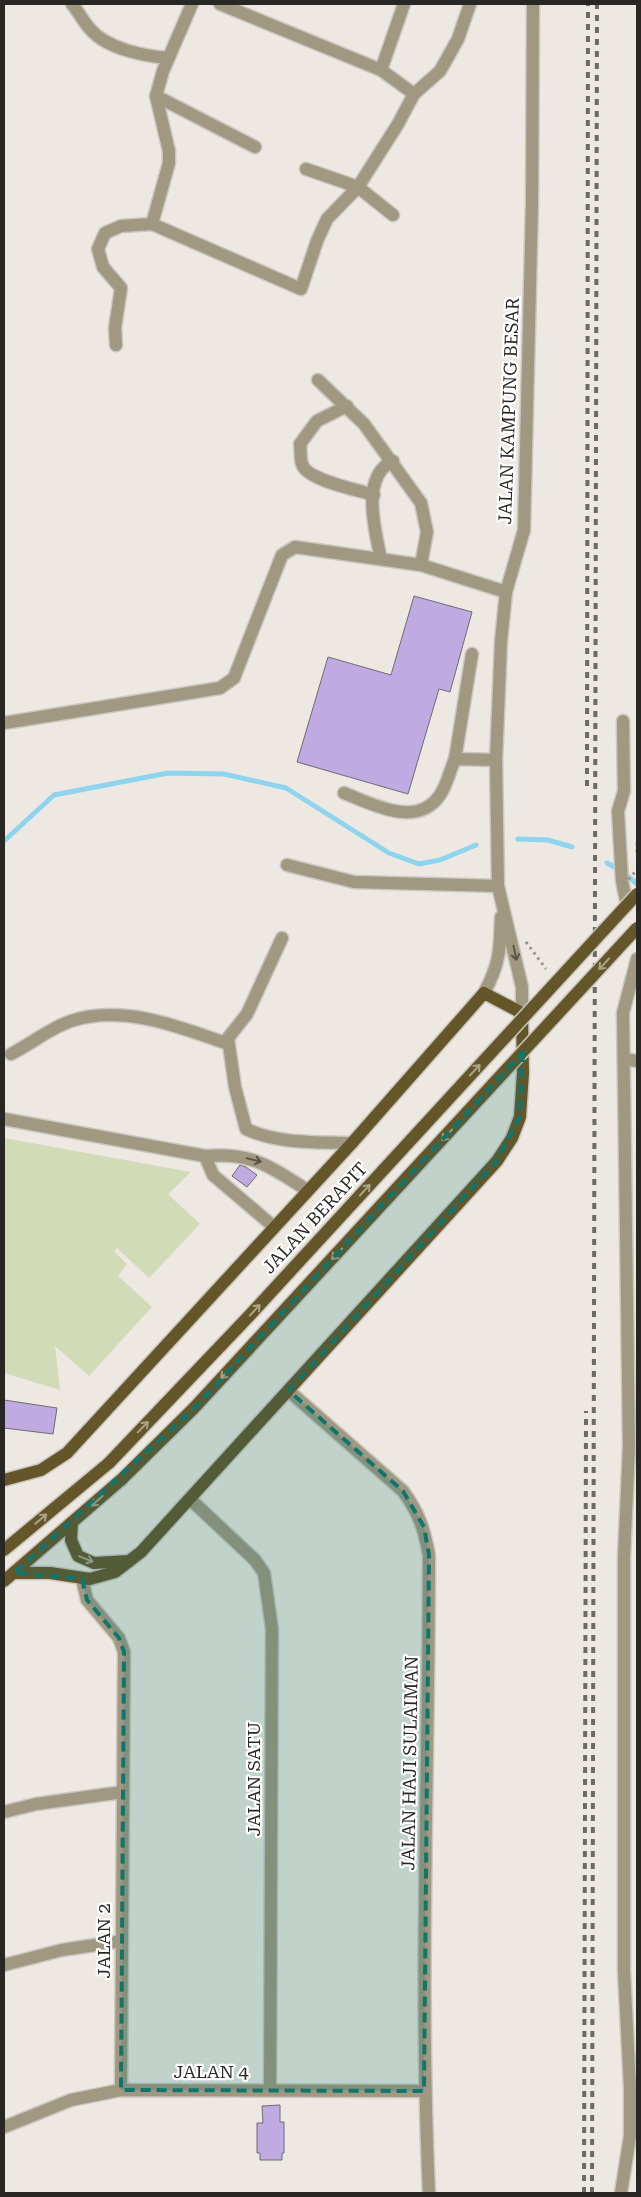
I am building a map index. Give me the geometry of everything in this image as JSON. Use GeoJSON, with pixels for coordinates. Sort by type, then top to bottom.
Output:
{"type":"FeatureCollection","features":[{"type":"Feature","properties":{"kind":"main road","name":"JALAN BERAPIT"},"geometry":{"type":"LineString","coordinates":[[4,1550],[109,1463],[250,1315],[637,894]]}},
{"type":"Feature","properties":{"kind":"main road"},"geometry":{"type":"LineString","coordinates":[[4,1581],[122,1479],[194,1408],[637,928]]}},
{"type":"Feature","properties":{"kind":"main road"},"geometry":{"type":"LineString","coordinates":[[4,1480],[41,1470],[67,1453],[352,1143],[484,993],[522,1013],[523,1073],[520,1118],[512,1138],[491,1168],[289,1391],[141,1552],[115,1572],[90,1579],[50,1573],[14,1573]]}},
{"type":"Feature","properties":{"kind":"main road"},"geometry":{"type":"LineString","coordinates":[[72,1523],[71,1540],[78,1556],[94,1563],[129,1561]]}},
{"type":"Feature","properties":{"kind":"street"},"geometry":{"type":"LineString","coordinates":[[72,4],[91,30],[111,44],[153,57],[168,58]]}},
{"type":"Feature","properties":{"kind":"street"},"geometry":{"type":"LineString","coordinates":[[152,224],[169,157],[156,96],[168,58],[192,4]]}},
{"type":"Feature","properties":{"kind":"street"},"geometry":{"type":"LineString","coordinates":[[220,4],[381,70],[414,94]]}},
{"type":"Feature","properties":{"kind":"street"},"geometry":{"type":"LineString","coordinates":[[381,70],[404,4]]}},
{"type":"Feature","properties":{"kind":"street"},"geometry":{"type":"LineString","coordinates":[[116,344],[115,328],[122,288],[103,267],[98,249],[105,233],[122,226],[152,224],[301,289],[317,241],[327,219],[358,187],[398,124],[414,94],[440,71],[458,40],[470,4]]}},
{"type":"Feature","properties":{"kind":"street","name":"JALAN KAMPUNG BESAR"},"geometry":{"type":"LineString","coordinates":[[501,907],[498,886],[496,760],[506,592],[524,530],[532,214],[533,4]]}},
{"type":"Feature","properties":{"kind":"street"},"geometry":{"type":"LineString","coordinates":[[156,96],[255,147]]}},
{"type":"Feature","properties":{"kind":"street"},"geometry":{"type":"LineString","coordinates":[[306,169],[358,187],[393,215]]}},
{"type":"Feature","properties":{"kind":"street"},"geometry":{"type":"LineString","coordinates":[[318,380],[347,406],[393,461],[422,503],[427,532],[421,566]]}},
{"type":"Feature","properties":{"kind":"street"},"geometry":{"type":"LineString","coordinates":[[347,406],[317,421],[300,444],[302,465],[308,473],[322,479],[374,495]]}},
{"type":"Feature","properties":{"kind":"street"},"geometry":{"type":"LineString","coordinates":[[381,559],[373,522],[374,481],[383,466],[393,461]]}},
{"type":"Feature","properties":{"kind":"street"},"geometry":{"type":"LineString","coordinates":[[4,723],[220,688],[234,678],[238,670],[282,555],[295,547],[309,547],[421,566],[506,592]]}},
{"type":"Feature","properties":{"kind":"street"},"geometry":{"type":"LineString","coordinates":[[344,793],[387,810],[412,813],[430,804],[440,795],[455,759],[472,654]]}},
{"type":"Feature","properties":{"kind":"street"},"geometry":{"type":"LineString","coordinates":[[623,721],[624,792],[618,811],[622,882],[627,905]]}},
{"type":"Feature","properties":{"kind":"street"},"geometry":{"type":"LineString","coordinates":[[455,759],[496,760]]}},
{"type":"Feature","properties":{"kind":"street"},"geometry":{"type":"LineString","coordinates":[[287,865],[354,882],[498,886]]}},
{"type":"Feature","properties":{"kind":"street"},"geometry":{"type":"LineString","coordinates":[[484,993],[496,970],[500,950],[501,907]]}},
{"type":"Feature","properties":{"kind":"street"},"geometry":{"type":"LineString","coordinates":[[501,907],[519,971],[522,988],[522,1013]]}},
{"type":"Feature","properties":{"kind":"street"},"geometry":{"type":"LineString","coordinates":[[282,938],[246,1014],[228,1038],[235,1087],[246,1129],[262,1137],[303,1142],[352,1143]]}},
{"type":"Feature","properties":{"kind":"street"},"geometry":{"type":"LineString","coordinates":[[621,2193],[630,2136],[634,2087],[624,1971],[624,1557],[633,1449],[623,1013],[637,958]]}},
{"type":"Feature","properties":{"kind":"street"},"geometry":{"type":"LineString","coordinates":[[11,1054],[72,1021],[103,1016],[132,1017],[172,1024],[228,1044]]}},
{"type":"Feature","properties":{"kind":"street"},"geometry":{"type":"LineString","coordinates":[[624,1059],[637,1061]]}},
{"type":"Feature","properties":{"kind":"street"},"geometry":{"type":"LineString","coordinates":[[4,1119],[206,1156],[233,1155],[261,1161],[307,1190]]}},
{"type":"Feature","properties":{"kind":"street"},"geometry":{"type":"LineString","coordinates":[[206,1156],[213,1175],[274,1227]]}},
{"type":"Feature","properties":{"kind":"street","name":"JALAN HAJI SULAIMAN"},"geometry":{"type":"LineString","coordinates":[[289,1391],[403,1491],[415,1507],[424,1527],[429,1555],[424,1982],[424,2091],[429,2193]]}},
{"type":"Feature","properties":{"kind":"street","name":"JALAN SATU"},"geometry":{"type":"LineString","coordinates":[[190,1499],[255,1560],[264,1573],[272,1630],[270,2090]]}},
{"type":"Feature","properties":{"kind":"street","name":"JALAN 2"},"geometry":{"type":"LineString","coordinates":[[82,1579],[87,1600],[119,1638],[124,1652],[121,2090]]}},
{"type":"Feature","properties":{"kind":"street"},"geometry":{"type":"LineString","coordinates":[[4,1812],[36,1804],[123,1792]]}},
{"type":"Feature","properties":{"kind":"street"},"geometry":{"type":"LineString","coordinates":[[4,1965],[62,1950],[122,1941]]}},
{"type":"Feature","properties":{"kind":"street","name":"JALAN 4"},"geometry":{"type":"LineString","coordinates":[[4,2127],[71,2100],[121,2090],[424,2091]]}},
{"type":"Feature","properties":{"kind":"path"},"geometry":{"type":"LineString","coordinates":[[637,843],[637,855]]}},
{"type":"Feature","properties":{"kind":"highlighted area"},"geometry":{"type":"Polygon","coordinates":[[[523,1052],[520,1117],[497,1161],[289,1391],[403,1491],[424,1527],[429,1555],[424,2091],[121,2090],[124,1652],[119,1638],[87,1600],[82,1579],[14,1573],[194,1408],[523,1052]]]}},
{"type":"Feature","properties":{"kind":"green space"},"geometry":{"type":"Polygon","coordinates":[[[4,1138],[191,1172],[168,1194],[200,1224],[149,1278],[117,1248],[114,1251],[127,1264],[118,1276],[152,1307],[89,1376],[55,1346],[60,1390],[4,1373],[4,1138]]]}},
{"type":"Feature","properties":{"kind":"building"},"geometry":{"type":"Polygon","coordinates":[[[414,596],[472,612],[450,692],[439,689],[408,794],[297,762],[328,657],[391,675],[414,596]]]}},
{"type":"Feature","properties":{"kind":"building"},"geometry":{"type":"Polygon","coordinates":[[[240,1165],[257,1175],[247,1187],[232,1176],[240,1165]]]}},
{"type":"Feature","properties":{"kind":"building"},"geometry":{"type":"Polygon","coordinates":[[[4,1400],[57,1408],[53,1434],[4,1428],[4,1400]]]}},
{"type":"Feature","properties":{"kind":"building"},"geometry":{"type":"Polygon","coordinates":[[[280,2105],[280,2122],[284,2122],[284,2153],[282,2153],[282,2160],[260,2160],[260,2153],[257,2153],[257,2123],[263,2123],[262,2106],[280,2105]]]}},
{"type":"Feature","properties":{"kind":"waterway"},"geometry":{"type":"LineString","coordinates":[[4,841],[54,795],[168,773],[224,774],[286,788],[389,853],[419,864],[440,860],[476,845]]}},
{"type":"Feature","properties":{"kind":"waterway"},"geometry":{"type":"LineString","coordinates":[[518,839],[548,840],[572,847]]}},
{"type":"Feature","properties":{"kind":"waterway"},"geometry":{"type":"LineString","coordinates":[[607,863],[622,871],[637,884]]}},
{"type":"Feature","properties":{"kind":"railway"},"geometry":{"type":"LineString","coordinates":[[587,786],[588,4]]}},
{"type":"Feature","properties":{"kind":"railway"},"geometry":{"type":"LineString","coordinates":[[592,2193],[597,4]]}},
{"type":"Feature","properties":{"kind":"railway"},"geometry":{"type":"LineString","coordinates":[[584,2193],[586,1411]]}}]}
